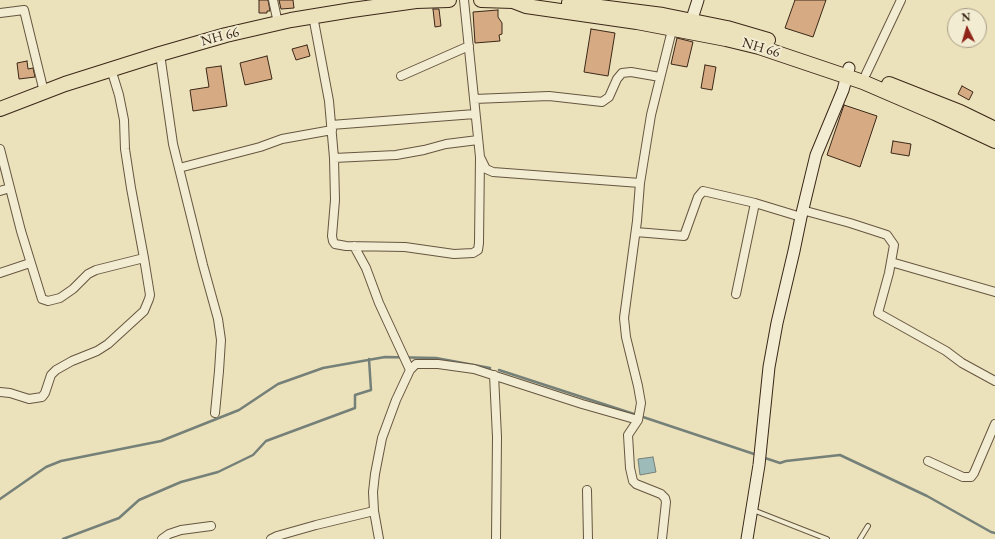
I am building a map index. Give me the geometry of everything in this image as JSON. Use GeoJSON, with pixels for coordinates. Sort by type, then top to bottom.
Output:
{"type":"FeatureCollection","features":[{"type":"Feature","properties":{"kind":"highway","name":"NH 66"},"geometry":{"type":"LineString","coordinates":[[0,109],[111,69],[226,35],[313,16],[392,2],[449,0]]}},
{"type":"Feature","properties":{"kind":"highway","name":"NH 66"},"geometry":{"type":"LineString","coordinates":[[481,0],[516,0],[526,6],[637,22],[674,23]]}},
{"type":"Feature","properties":{"kind":"highway","name":"NH 66"},"geometry":{"type":"LineString","coordinates":[[546,0],[690,26],[726,39],[847,72],[995,141]]}},
{"type":"Feature","properties":{"kind":"highway","name":"NH 66"},"geometry":{"type":"LineString","coordinates":[[847,72],[866,74],[954,109],[995,129]]}},
{"type":"Feature","properties":{"kind":"street"},"geometry":{"type":"LineString","coordinates":[[273,0],[278,23]]}},
{"type":"Feature","properties":{"kind":"street"},"geometry":{"type":"LineString","coordinates":[[313,16],[329,101],[332,128],[335,200],[333,241],[335,244],[339,245],[405,247],[454,254],[467,254],[478,250],[479,243],[480,158],[464,0]]}},
{"type":"Feature","properties":{"kind":"street"},"geometry":{"type":"LineString","coordinates":[[690,26],[698,0]]}},
{"type":"Feature","properties":{"kind":"street"},"geometry":{"type":"LineString","coordinates":[[866,74],[901,0]]}},
{"type":"Feature","properties":{"kind":"street"},"geometry":{"type":"LineString","coordinates":[[0,14],[24,10],[44,92]]}},
{"type":"Feature","properties":{"kind":"street"},"geometry":{"type":"LineString","coordinates":[[662,539],[666,502],[665,498],[661,494],[636,484],[633,481],[630,468],[628,435],[638,420],[641,402],[626,337],[624,318],[636,232],[640,183],[651,115],[674,23]]}},
{"type":"Feature","properties":{"kind":"street"},"geometry":{"type":"LineString","coordinates":[[401,76],[469,46]]}},
{"type":"Feature","properties":{"kind":"street"},"geometry":{"type":"LineString","coordinates":[[160,54],[173,144],[202,265],[218,319],[220,340],[215,413]]}},
{"type":"Feature","properties":{"kind":"street"},"geometry":{"type":"LineString","coordinates":[[0,392],[10,393],[29,399],[42,397],[45,394],[51,375],[56,370],[72,361],[97,351],[108,344],[144,311],[149,299],[150,295],[126,155],[124,120],[119,95],[111,69]]}},
{"type":"Feature","properties":{"kind":"street"},"geometry":{"type":"LineString","coordinates":[[474,99],[549,96],[602,102],[610,97],[617,79],[622,73],[631,72],[660,77]]}},
{"type":"Feature","properties":{"kind":"street"},"geometry":{"type":"LineString","coordinates":[[746,539],[759,465],[769,367],[777,323],[816,155],[843,90],[847,72]]}},
{"type":"Feature","properties":{"kind":"street"},"geometry":{"type":"LineString","coordinates":[[179,168],[260,147],[282,139],[332,128],[475,114]]}},
{"type":"Feature","properties":{"kind":"street"},"geometry":{"type":"LineString","coordinates":[[334,158],[396,155],[446,144],[478,140]]}},
{"type":"Feature","properties":{"kind":"street"},"geometry":{"type":"LineString","coordinates":[[0,149],[30,263],[40,295],[44,301],[60,298],[88,274],[96,270],[144,258]]}},
{"type":"Feature","properties":{"kind":"street"},"geometry":{"type":"LineString","coordinates":[[480,158],[486,169],[493,172],[640,183]]}},
{"type":"Feature","properties":{"kind":"street"},"geometry":{"type":"LineString","coordinates":[[0,191],[10,188]]}},
{"type":"Feature","properties":{"kind":"street"},"geometry":{"type":"LineString","coordinates":[[636,232],[684,236],[698,197],[703,191],[850,223],[887,236],[894,245],[878,313],[995,380]]}},
{"type":"Feature","properties":{"kind":"street"},"geometry":{"type":"LineString","coordinates":[[736,294],[755,203]]}},
{"type":"Feature","properties":{"kind":"street"},"geometry":{"type":"LineString","coordinates":[[354,246],[366,268],[379,303],[410,370]]}},
{"type":"Feature","properties":{"kind":"street"},"geometry":{"type":"LineString","coordinates":[[891,262],[995,292]]}},
{"type":"Feature","properties":{"kind":"street"},"geometry":{"type":"LineString","coordinates":[[0,273],[30,263]]}},
{"type":"Feature","properties":{"kind":"street"},"geometry":{"type":"LineString","coordinates":[[378,539],[373,492],[382,438],[396,400],[410,370],[416,364],[438,364],[474,369],[582,404],[638,420]]}},
{"type":"Feature","properties":{"kind":"street"},"geometry":{"type":"LineString","coordinates":[[494,375],[496,438],[496,539]]}},
{"type":"Feature","properties":{"kind":"street"},"geometry":{"type":"LineString","coordinates":[[928,460],[963,477],[971,477],[995,424]]}},
{"type":"Feature","properties":{"kind":"street"},"geometry":{"type":"LineString","coordinates":[[587,490],[588,539]]}},
{"type":"Feature","properties":{"kind":"street"},"geometry":{"type":"LineString","coordinates":[[271,539],[276,536],[316,525],[374,511]]}},
{"type":"Feature","properties":{"kind":"street"},"geometry":{"type":"LineString","coordinates":[[162,539],[169,534],[181,530],[211,526]]}},
{"type":"Feature","properties":{"kind":"lane"},"geometry":{"type":"LineString","coordinates":[[752,510],[827,539]]}},
{"type":"Feature","properties":{"kind":"lane"},"geometry":{"type":"LineString","coordinates":[[860,539],[868,526]]}},
{"type":"Feature","properties":{"kind":"water"},"geometry":{"type":"Polygon","coordinates":[[[653,457],[656,472],[640,475],[638,459],[653,457]]]}},
{"type":"Feature","properties":{"kind":"building"},"geometry":{"type":"Polygon","coordinates":[[[259,0],[268,0],[270,11],[267,11],[267,13],[259,13],[259,0]]]}},
{"type":"Feature","properties":{"kind":"building"},"geometry":{"type":"Polygon","coordinates":[[[279,0],[293,0],[294,8],[281,9],[279,0]]]}},
{"type":"Feature","properties":{"kind":"building"},"geometry":{"type":"Polygon","coordinates":[[[795,0],[826,0],[813,37],[785,28],[795,0]]]}},
{"type":"Feature","properties":{"kind":"building"},"geometry":{"type":"Polygon","coordinates":[[[433,9],[439,9],[441,26],[435,27],[433,9]]]}},
{"type":"Feature","properties":{"kind":"building"},"geometry":{"type":"Polygon","coordinates":[[[498,10],[498,17],[502,23],[502,34],[499,35],[500,41],[475,43],[473,12],[498,10]]]}},
{"type":"Feature","properties":{"kind":"building"},"geometry":{"type":"Polygon","coordinates":[[[591,29],[615,33],[608,76],[584,72],[591,29]]]}},
{"type":"Feature","properties":{"kind":"building"},"geometry":{"type":"Polygon","coordinates":[[[677,38],[693,42],[687,67],[671,64],[677,38]]]}},
{"type":"Feature","properties":{"kind":"building"},"geometry":{"type":"Polygon","coordinates":[[[307,45],[310,56],[296,60],[292,49],[307,45]]]}},
{"type":"Feature","properties":{"kind":"building"},"geometry":{"type":"Polygon","coordinates":[[[267,56],[272,79],[245,85],[240,63],[267,56]]]}},
{"type":"Feature","properties":{"kind":"building"},"geometry":{"type":"Polygon","coordinates":[[[27,61],[28,69],[33,68],[35,77],[19,79],[17,63],[27,61]]]}},
{"type":"Feature","properties":{"kind":"building"},"geometry":{"type":"Polygon","coordinates":[[[705,65],[716,67],[712,90],[701,88],[705,65]]]}},
{"type":"Feature","properties":{"kind":"building"},"geometry":{"type":"Polygon","coordinates":[[[221,66],[227,106],[193,111],[190,90],[209,87],[206,68],[221,66]]]}},
{"type":"Feature","properties":{"kind":"building"},"geometry":{"type":"Polygon","coordinates":[[[962,86],[973,92],[969,100],[958,94],[962,86]]]}},
{"type":"Feature","properties":{"kind":"building"},"geometry":{"type":"Polygon","coordinates":[[[844,105],[877,116],[860,167],[827,155],[844,105]]]}},
{"type":"Feature","properties":{"kind":"building"},"geometry":{"type":"Polygon","coordinates":[[[893,141],[911,144],[909,156],[891,153],[893,141]]]}},
{"type":"Feature","properties":{"kind":"waterway"},"geometry":{"type":"LineString","coordinates":[[0,499],[46,467],[61,461],[161,441],[239,410],[278,384],[323,368],[385,357],[436,358],[490,368]]}},
{"type":"Feature","properties":{"kind":"waterway"},"geometry":{"type":"LineString","coordinates":[[63,539],[119,518],[139,500],[181,482],[218,472],[253,455],[266,441],[355,408],[355,395],[371,390],[369,359]]}},
{"type":"Feature","properties":{"kind":"waterway"},"geometry":{"type":"LineString","coordinates":[[499,370],[634,414]]}},
{"type":"Feature","properties":{"kind":"waterway"},"geometry":{"type":"LineString","coordinates":[[643,417],[757,455]]}},
{"type":"Feature","properties":{"kind":"waterway"},"geometry":{"type":"LineString","coordinates":[[762,457],[780,463],[840,455],[927,496],[995,533]]}}]}
